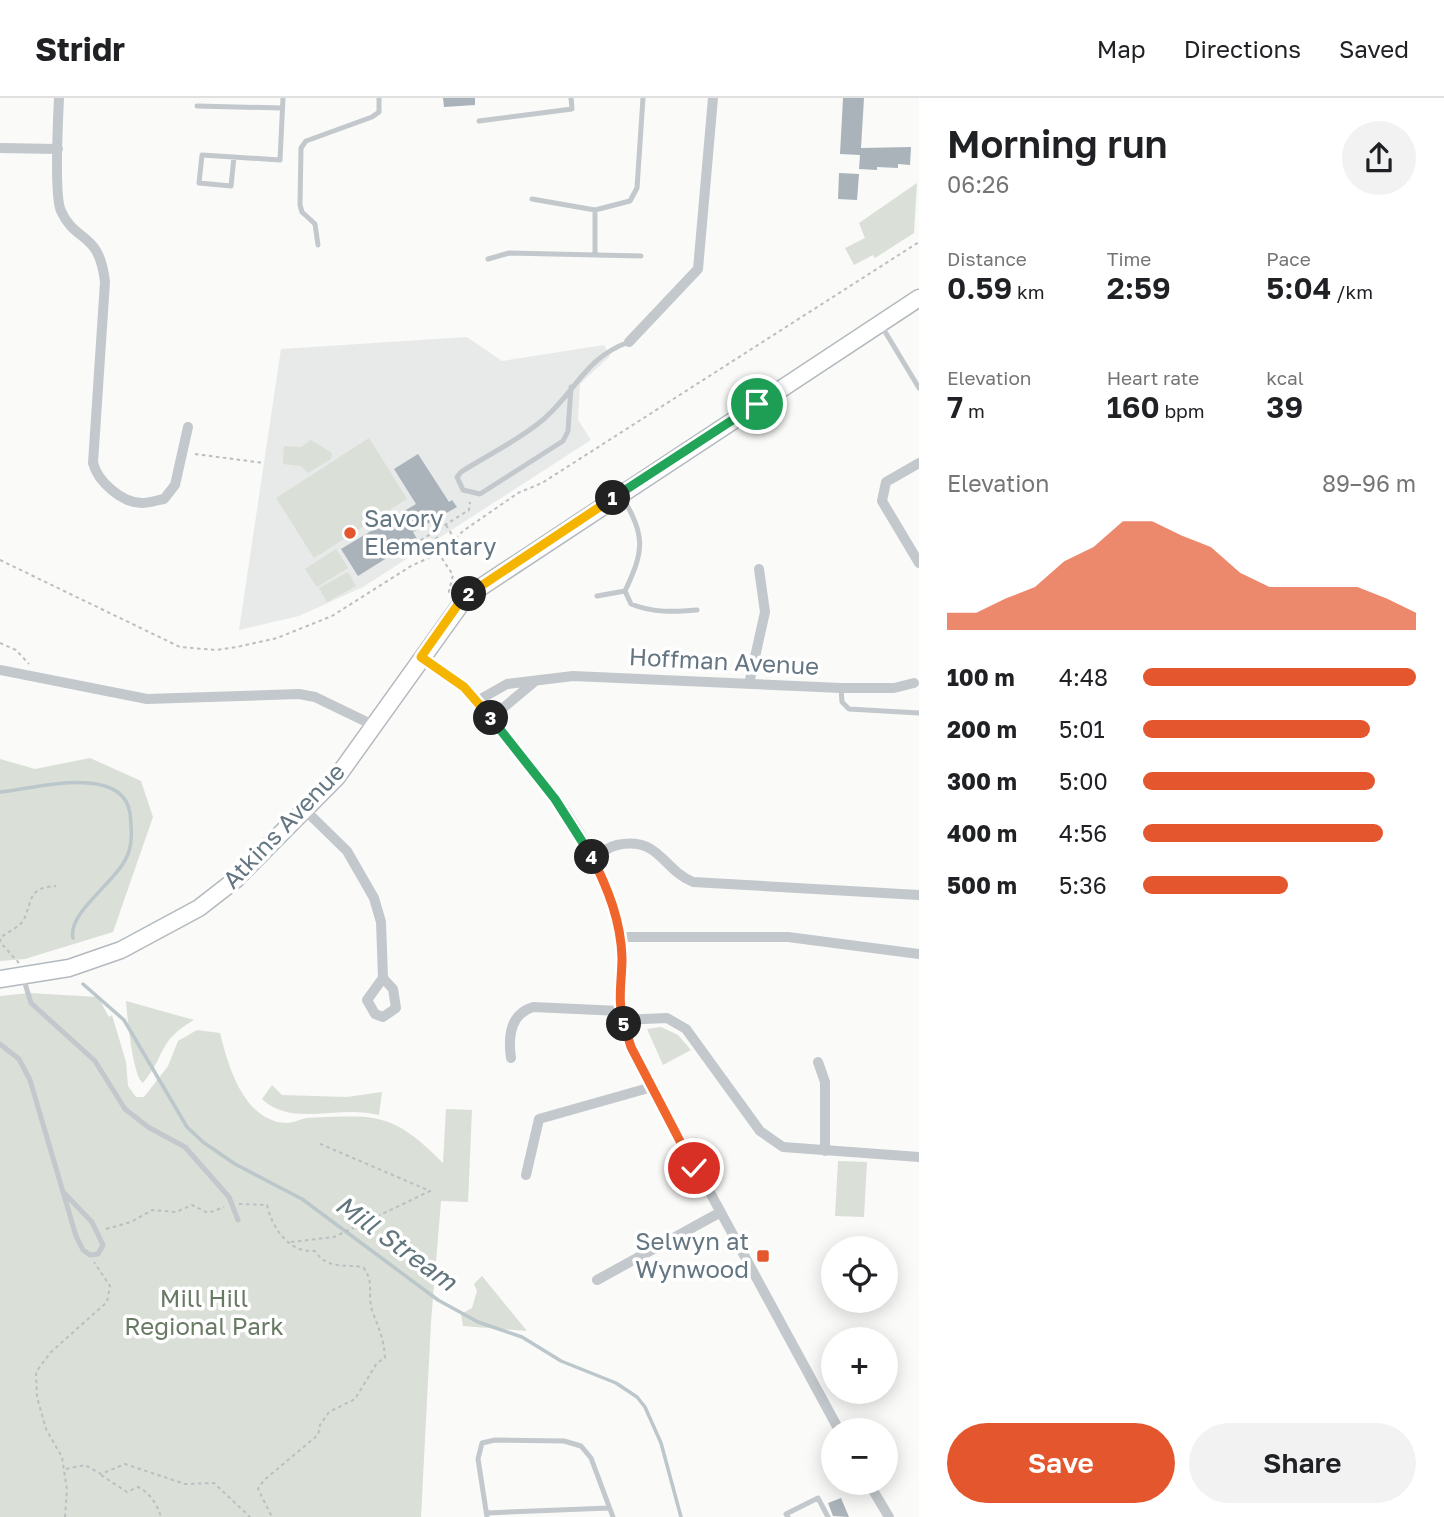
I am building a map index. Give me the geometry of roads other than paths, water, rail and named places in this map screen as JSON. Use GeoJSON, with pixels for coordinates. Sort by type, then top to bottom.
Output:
{"type":"FeatureCollection","features":[{"type":"Feature","properties":{"kind":"street"},"geometry":{"type":"LineString","coordinates":[[59,98],[60,211],[92,241],[103,258],[105,282],[93,463],[97,478],[113,491],[140,503],[164,499],[175,485],[188,426]]}},
{"type":"Feature","properties":{"kind":"street"},"geometry":{"type":"LineString","coordinates":[[629,342],[698,269],[713,98]]}},
{"type":"Feature","properties":{"kind":"street"},"geometry":{"type":"LineString","coordinates":[[0,148],[58,149]]}},
{"type":"Feature","properties":{"kind":"street","name":"Atkins Avenue"},"geometry":{"type":"LineString","coordinates":[[0,979],[69,968],[121,950],[199,908],[235,880],[337,777],[466,597],[919,298]]}},
{"type":"Feature","properties":{"kind":"street"},"geometry":{"type":"LineString","coordinates":[[919,463],[886,482],[883,501],[919,563]]}},
{"type":"Feature","properties":{"kind":"street"},"geometry":{"type":"LineString","coordinates":[[749,684],[765,612],[759,569]]}},
{"type":"Feature","properties":{"kind":"street"},"geometry":{"type":"LineString","coordinates":[[421,657],[464,687],[477,701],[555,799],[592,857],[608,891],[621,937],[621,1015],[631,1047],[832,1418]]}},
{"type":"Feature","properties":{"kind":"street"},"geometry":{"type":"LineString","coordinates":[[0,670],[147,699],[299,694],[315,697],[373,725]]}},
{"type":"Feature","properties":{"kind":"street","name":"Hoffman Avenue"},"geometry":{"type":"LineString","coordinates":[[477,701],[498,687],[573,676],[841,688],[894,688],[914,683]]}},
{"type":"Feature","properties":{"kind":"street"},"geometry":{"type":"LineString","coordinates":[[491,718],[533,682]]}},
{"type":"Feature","properties":{"kind":"street"},"geometry":{"type":"LineString","coordinates":[[305,810],[347,851],[374,898],[381,922],[383,978]]}},
{"type":"Feature","properties":{"kind":"street"},"geometry":{"type":"LineString","coordinates":[[592,857],[615,845],[635,844],[659,852],[678,876],[693,882],[919,895]]}},
{"type":"Feature","properties":{"kind":"street"},"geometry":{"type":"LineString","coordinates":[[621,937],[788,937],[919,954]]}},
{"type":"Feature","properties":{"kind":"street"},"geometry":{"type":"LineString","coordinates":[[511,1058],[510,1034],[518,1015],[525,1010],[667,1017],[686,1029],[760,1131],[783,1147],[919,1157]]}},
{"type":"Feature","properties":{"kind":"street"},"geometry":{"type":"LineString","coordinates":[[818,1062],[825,1082],[825,1151]]}},
{"type":"Feature","properties":{"kind":"street"},"geometry":{"type":"LineString","coordinates":[[526,1175],[539,1119],[652,1087]]}},
{"type":"Feature","properties":{"kind":"street"},"geometry":{"type":"LineString","coordinates":[[597,1280],[719,1213]]}},
{"type":"Feature","properties":{"kind":"street"},"geometry":{"type":"LineString","coordinates":[[876,1495],[889,1517]]}},
{"type":"Feature","properties":{"kind":"lane"},"geometry":{"type":"LineString","coordinates":[[234,157],[231,186],[199,183],[202,155],[234,157],[280,160],[283,98]]}},
{"type":"Feature","properties":{"kind":"lane"},"geometry":{"type":"LineString","coordinates":[[318,246],[315,224],[302,212],[300,205],[301,148],[306,141],[372,117],[379,112],[379,98]]}},
{"type":"Feature","properties":{"kind":"lane"},"geometry":{"type":"LineString","coordinates":[[479,121],[572,109],[571,98]]}},
{"type":"Feature","properties":{"kind":"lane"},"geometry":{"type":"LineString","coordinates":[[532,199],[595,211],[630,201],[637,188],[643,98]]}},
{"type":"Feature","properties":{"kind":"lane"},"geometry":{"type":"LineString","coordinates":[[197,106],[282,108]]}},
{"type":"Feature","properties":{"kind":"lane"},"geometry":{"type":"LineString","coordinates":[[595,211],[596,255]]}},
{"type":"Feature","properties":{"kind":"lane"},"geometry":{"type":"LineString","coordinates":[[488,259],[509,253],[641,257]]}},
{"type":"Feature","properties":{"kind":"lane"},"geometry":{"type":"LineString","coordinates":[[880,323],[919,388]]}},
{"type":"Feature","properties":{"kind":"lane"},"geometry":{"type":"LineString","coordinates":[[571,387],[568,431],[563,442],[480,494],[471,494],[458,485],[457,477],[461,472],[538,424],[558,406],[571,387],[608,350],[629,342]]}},
{"type":"Feature","properties":{"kind":"lane"},"geometry":{"type":"LineString","coordinates":[[620,494],[638,524],[641,539],[640,553],[625,590],[631,604],[676,612],[697,610]]}},
{"type":"Feature","properties":{"kind":"lane"},"geometry":{"type":"LineString","coordinates":[[597,596],[625,590]]}},
{"type":"Feature","properties":{"kind":"lane"},"geometry":{"type":"LineString","coordinates":[[841,688],[842,702],[849,709],[919,713]]}},
{"type":"Feature","properties":{"kind":"lane"},"geometry":{"type":"LineString","coordinates":[[23,977],[31,1003],[95,1061],[125,1109],[148,1127],[185,1147],[220,1185],[233,1205],[238,1220]]}},
{"type":"Feature","properties":{"kind":"lane"},"geometry":{"type":"LineString","coordinates":[[0,1044],[19,1059],[30,1080],[76,1236],[83,1250],[90,1255],[102,1251],[98,1233],[64,1193]]}},
{"type":"Feature","properties":{"kind":"lane"},"geometry":{"type":"LineString","coordinates":[[609,1508],[487,1515],[478,1459],[482,1443],[495,1440],[564,1441],[581,1446],[591,1458],[613,1517]]}},
{"type":"Feature","properties":{"kind":"lane"},"geometry":{"type":"LineString","coordinates":[[788,1517],[786,1514],[817,1498],[828,1517]]}},
{"type":"Feature","properties":{"kind":"waterway","name":"Mill Stream"},"geometry":{"type":"LineString","coordinates":[[0,792],[74,783],[111,788],[123,798],[130,813],[129,851],[116,873],[78,917],[73,928],[73,938]]}},
{"type":"Feature","properties":{"kind":"waterway","name":"Mill Stream"},"geometry":{"type":"LineString","coordinates":[[83,984],[124,1020],[187,1127],[203,1142],[235,1164],[302,1199],[438,1300],[478,1322],[522,1337],[561,1361],[616,1383],[637,1397],[645,1407],[661,1443],[681,1517]]}},
{"type":"Feature","properties":{"kind":"place","name":"Savory Elementary"},"geometry":{"type":"Point","coordinates":[350,533]}},
{"type":"Feature","properties":{"kind":"place","name":"Selwyn at Wynwood"},"geometry":{"type":"Point","coordinates":[763,1256]}},
{"type":"Feature","properties":{"kind":"park label","name":"Mill Hill Regional Park"},"geometry":{"type":"Point","coordinates":[204,1313]}}]}
